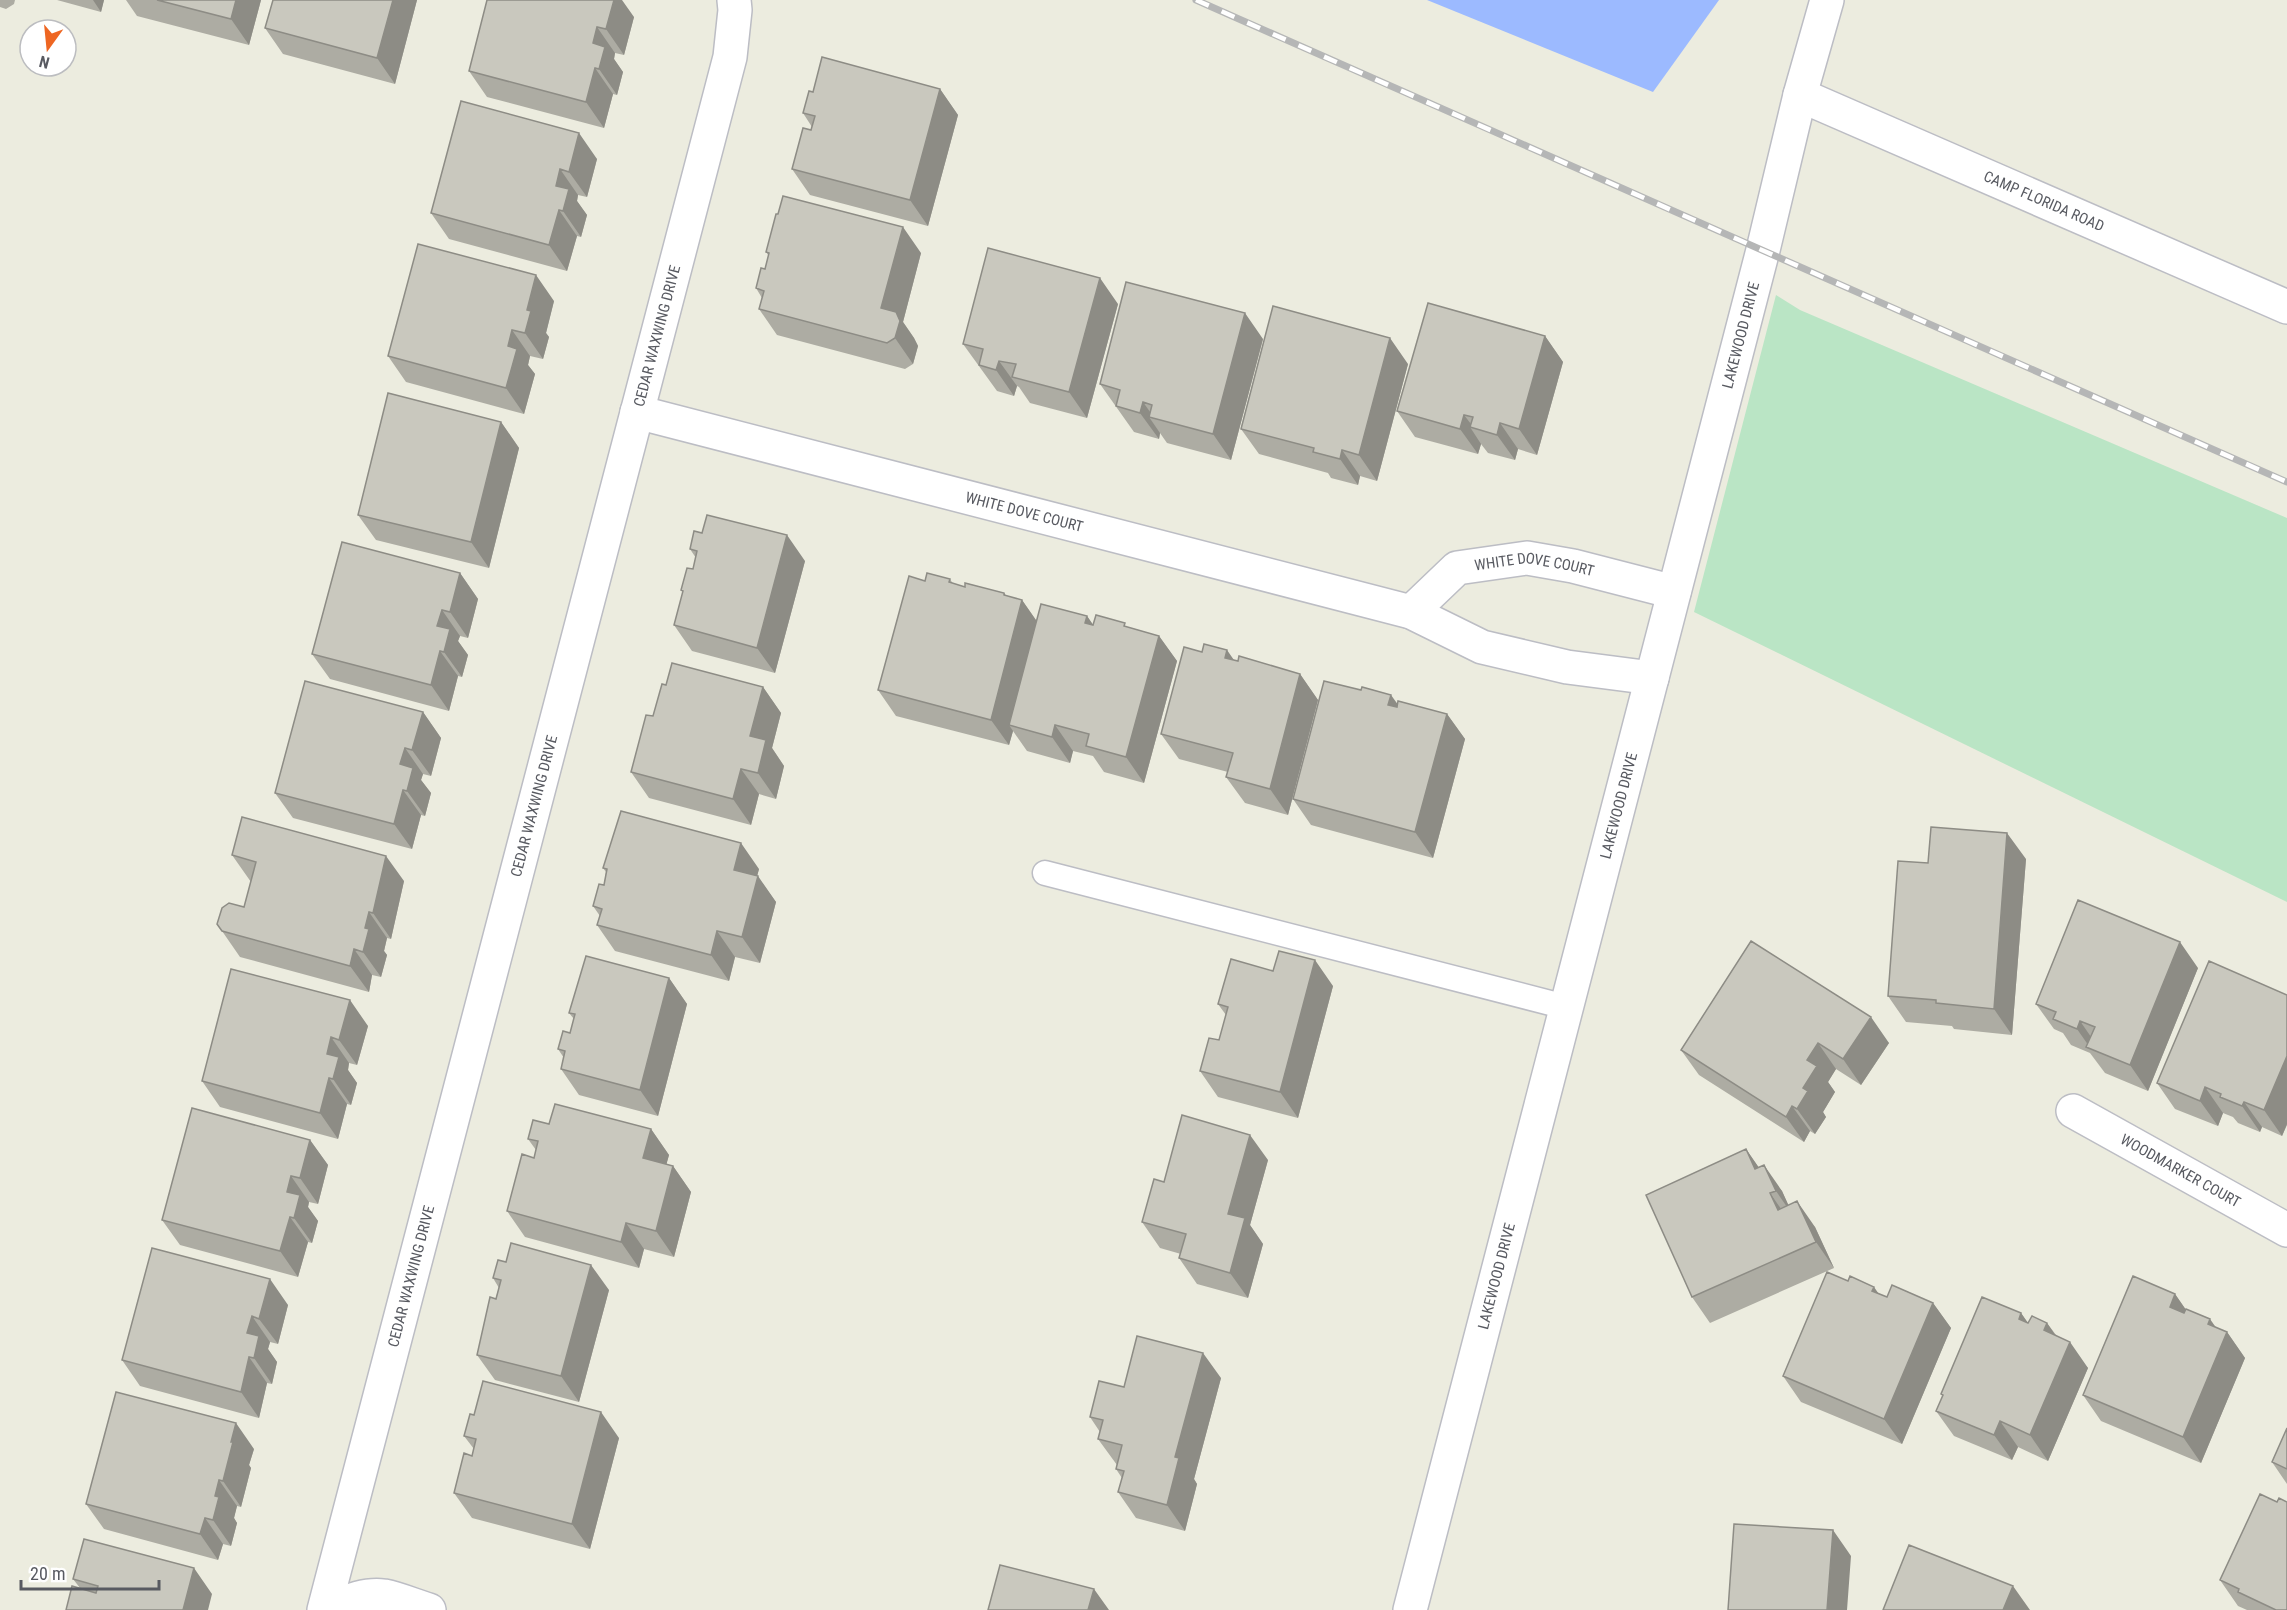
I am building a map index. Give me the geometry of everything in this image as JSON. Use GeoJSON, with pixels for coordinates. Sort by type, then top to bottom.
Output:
{"type":"FeatureCollection","features":[{"type":"Feature","properties":{"kind":"street","name":"CEDAR WAXWING DRIVE"},"geometry":{"type":"LineString","coordinates":[[324,1610],[730,57],[734,0]]}},
{"type":"Feature","properties":{"kind":"street","name":"LAKEWOOD DRIVE"},"geometry":{"type":"LineString","coordinates":[[1410,1610],[1763,250],[1800,95],[1827,0]]}},
{"type":"Feature","properties":{"kind":"street","name":"CAMP FLORIDA ROAD"},"geometry":{"type":"LineString","coordinates":[[1800,95],[2287,308]]}},
{"type":"Feature","properties":{"kind":"street","name":"WHITE DOVE COURT"},"geometry":{"type":"LineString","coordinates":[[637,412],[1411,612],[1482,647],[1567,668],[1652,678]]}},
{"type":"Feature","properties":{"kind":"street","name":"WHITE DOVE COURT"},"geometry":{"type":"LineString","coordinates":[[1411,612],[1457,568],[1527,558],[1574,566],[1674,592]]}},
{"type":"Feature","properties":{"kind":"street","name":"WOODMARKER COURT"},"geometry":{"type":"LineString","coordinates":[[2073,1111],[2287,1230]]}},
{"type":"Feature","properties":{"kind":"street"},"geometry":{"type":"LineString","coordinates":[[335,1610],[338,1606],[359,1598],[382,1596],[429,1610]]}},
{"type":"Feature","properties":{"kind":"lane"},"geometry":{"type":"LineString","coordinates":[[1045,873],[1566,1007]]}},
{"type":"Feature","properties":{"kind":"green space"},"geometry":{"type":"Polygon","coordinates":[[[1776,295],[1800,310],[2287,518],[2287,902],[1694,612],[1776,295]]]}},
{"type":"Feature","properties":{"kind":"water"},"geometry":{"type":"Polygon","coordinates":[[[1427,0],[1719,0],[1653,92],[1427,0]]]}},
{"type":"Feature","properties":{"kind":"building"},"geometry":{"type":"Polygon","coordinates":[[[157,0],[236,0],[231,19],[157,0]]]}},
{"type":"Feature","properties":{"kind":"building"},"geometry":{"type":"Polygon","coordinates":[[[273,0],[393,0],[377,58],[265,28],[273,0]]]}},
{"type":"Feature","properties":{"kind":"building"},"geometry":{"type":"Polygon","coordinates":[[[487,0],[614,0],[606,29],[597,27],[593,43],[605,47],[599,69],[595,68],[586,102],[469,71],[487,0]]]}},
{"type":"Feature","properties":{"kind":"building"},"geometry":{"type":"Polygon","coordinates":[[[822,57],[940,89],[910,200],[792,169],[803,128],[811,130],[815,116],[803,113],[809,91],[813,92],[822,57]]]}},
{"type":"Feature","properties":{"kind":"building"},"geometry":{"type":"Polygon","coordinates":[[[461,101],[579,133],[569,172],[560,169],[556,186],[569,189],[563,211],[559,210],[549,245],[431,213],[461,101]]]}},
{"type":"Feature","properties":{"kind":"building"},"geometry":{"type":"Polygon","coordinates":[[[783,196],[903,227],[881,308],[896,312],[900,321],[895,338],[887,343],[759,309],[764,291],[756,288],[761,268],[765,269],[769,253],[766,252],[783,196]]]}},
{"type":"Feature","properties":{"kind":"building"},"geometry":{"type":"Polygon","coordinates":[[[418,244],[536,275],[527,310],[531,311],[525,333],[512,330],[508,346],[517,349],[506,388],[388,356],[418,244]]]}},
{"type":"Feature","properties":{"kind":"building"},"geometry":{"type":"Polygon","coordinates":[[[988,248],[1100,278],[1069,392],[1012,377],[1016,364],[999,361],[996,370],[979,365],[983,349],[963,344],[988,248]]]}},
{"type":"Feature","properties":{"kind":"building"},"geometry":{"type":"Polygon","coordinates":[[[1126,282],[1245,313],[1213,434],[1149,417],[1152,405],[1143,402],[1140,413],[1116,406],[1120,390],[1100,384],[1126,282]]]}},
{"type":"Feature","properties":{"kind":"building"},"geometry":{"type":"Polygon","coordinates":[[[1428,303],[1545,336],[1519,429],[1500,423],[1497,435],[1470,427],[1473,417],[1464,415],[1460,429],[1397,411],[1428,303]]]}},
{"type":"Feature","properties":{"kind":"building"},"geometry":{"type":"Polygon","coordinates":[[[1273,306],[1390,338],[1359,455],[1342,450],[1340,459],[1313,452],[1314,448],[1241,429],[1273,306]]]}},
{"type":"Feature","properties":{"kind":"building"},"geometry":{"type":"Polygon","coordinates":[[[388,393],[501,422],[471,542],[358,515],[388,393]]]}},
{"type":"Feature","properties":{"kind":"building"},"geometry":{"type":"Polygon","coordinates":[[[707,515],[787,535],[757,648],[674,625],[687,568],[693,569],[697,551],[690,549],[694,531],[702,533],[707,515]]]}},
{"type":"Feature","properties":{"kind":"building"},"geometry":{"type":"Polygon","coordinates":[[[342,542],[460,573],[450,612],[442,610],[437,626],[450,629],[444,652],[440,651],[431,685],[312,654],[342,542]]]}},
{"type":"Feature","properties":{"kind":"building"},"geometry":{"type":"Polygon","coordinates":[[[927,573],[950,579],[949,582],[965,587],[965,583],[1022,600],[991,720],[878,690],[909,576],[925,581],[927,573]]]}},
{"type":"Feature","properties":{"kind":"building"},"geometry":{"type":"Polygon","coordinates":[[[1041,604],[1087,616],[1085,623],[1093,625],[1096,615],[1159,636],[1126,757],[1086,746],[1089,734],[1055,725],[1052,737],[1009,725],[1041,604]]]}},
{"type":"Feature","properties":{"kind":"building"},"geometry":{"type":"Polygon","coordinates":[[[1204,644],[1227,650],[1225,658],[1238,661],[1239,656],[1300,674],[1270,789],[1226,777],[1233,753],[1161,734],[1184,647],[1202,652],[1204,644]]]}},
{"type":"Feature","properties":{"kind":"building"},"geometry":{"type":"Polygon","coordinates":[[[672,663],[763,687],[750,736],[766,740],[758,773],[741,769],[733,799],[631,772],[646,715],[653,716],[662,684],[666,685],[672,663]]]}},
{"type":"Feature","properties":{"kind":"building"},"geometry":{"type":"Polygon","coordinates":[[[305,681],[423,712],[412,750],[405,748],[400,764],[413,768],[407,791],[403,790],[394,824],[275,793],[305,681]]]}},
{"type":"Feature","properties":{"kind":"building"},"geometry":{"type":"Polygon","coordinates":[[[1324,681],[1361,690],[1362,687],[1391,695],[1388,705],[1397,707],[1398,701],[1447,714],[1415,832],[1293,799],[1324,681]]]}},
{"type":"Feature","properties":{"kind":"building"},"geometry":{"type":"Polygon","coordinates":[[[621,811],[741,843],[734,870],[758,876],[742,937],[717,931],[711,955],[597,925],[602,909],[593,906],[599,884],[604,885],[607,869],[603,868],[621,811]]]}},
{"type":"Feature","properties":{"kind":"building"},"geometry":{"type":"Polygon","coordinates":[[[242,817],[386,856],[373,913],[369,912],[365,928],[369,929],[363,952],[354,949],[350,966],[222,931],[217,924],[222,908],[229,903],[244,907],[256,862],[232,855],[242,817]]]}},
{"type":"Feature","properties":{"kind":"building"},"geometry":{"type":"Polygon","coordinates":[[[1931,827],[2007,833],[1994,1009],[1936,1003],[1936,1000],[1888,996],[1898,861],[1928,863],[1931,827]]]}},
{"type":"Feature","properties":{"kind":"building"},"geometry":{"type":"Polygon","coordinates":[[[2078,900],[2180,942],[2130,1065],[2086,1047],[2095,1027],[2080,1021],[2077,1029],[2053,1019],[2056,1012],[2036,1004],[2078,900]]]}},
{"type":"Feature","properties":{"kind":"building"},"geometry":{"type":"Polygon","coordinates":[[[1751,941],[1871,1017],[1843,1059],[1818,1043],[1807,1060],[1817,1066],[1803,1088],[1808,1091],[1797,1109],[1792,1106],[1786,1117],[1681,1050],[1751,941]]]}},
{"type":"Feature","properties":{"kind":"building"},"geometry":{"type":"Polygon","coordinates":[[[1279,951],[1315,960],[1280,1092],[1200,1071],[1209,1038],[1219,1040],[1228,1007],[1218,1004],[1231,959],[1273,971],[1279,951]]]}},
{"type":"Feature","properties":{"kind":"building"},"geometry":{"type":"Polygon","coordinates":[[[586,956],[669,978],[640,1090],[561,1069],[565,1051],[558,1049],[563,1031],[570,1033],[575,1014],[569,1013],[586,956]]]}},
{"type":"Feature","properties":{"kind":"building"},"geometry":{"type":"Polygon","coordinates":[[[2209,961],[2287,995],[2287,1056],[2264,1110],[2244,1102],[2242,1106],[2220,1097],[2221,1094],[2205,1087],[2200,1101],[2157,1083],[2209,961]]]}},
{"type":"Feature","properties":{"kind":"building"},"geometry":{"type":"Polygon","coordinates":[[[231,969],[350,1000],[339,1040],[331,1037],[327,1054],[339,1057],[333,1079],[329,1078],[320,1113],[202,1081],[231,969]]]}},
{"type":"Feature","properties":{"kind":"building"},"geometry":{"type":"Polygon","coordinates":[[[555,1104],[651,1129],[643,1158],[673,1166],[656,1231],[626,1223],[621,1242],[507,1211],[522,1154],[534,1158],[538,1141],[528,1139],[533,1120],[549,1124],[555,1104]]]}},
{"type":"Feature","properties":{"kind":"building"},"geometry":{"type":"Polygon","coordinates":[[[192,1108],[310,1140],[300,1178],[291,1176],[287,1192],[300,1195],[294,1218],[290,1217],[280,1251],[162,1220],[192,1108]]]}},
{"type":"Feature","properties":{"kind":"building"},"geometry":{"type":"Polygon","coordinates":[[[1182,1115],[1250,1135],[1228,1214],[1245,1218],[1230,1273],[1179,1258],[1186,1234],[1142,1222],[1154,1179],[1164,1182],[1182,1115]]]}},
{"type":"Feature","properties":{"kind":"building"},"geometry":{"type":"Polygon","coordinates":[[[1746,1149],[1755,1169],[1764,1165],[1776,1191],[1770,1193],[1778,1210],[1797,1201],[1816,1242],[1692,1297],[1646,1195],[1746,1149]]]}},
{"type":"Feature","properties":{"kind":"building"},"geometry":{"type":"Polygon","coordinates":[[[511,1243],[591,1265],[561,1376],[477,1355],[490,1297],[496,1299],[501,1280],[493,1278],[498,1260],[506,1262],[511,1243]]]}},
{"type":"Feature","properties":{"kind":"building"},"geometry":{"type":"Polygon","coordinates":[[[152,1248],[270,1279],[259,1319],[252,1316],[247,1333],[259,1336],[254,1358],[249,1357],[241,1392],[122,1360],[152,1248]]]}},
{"type":"Feature","properties":{"kind":"building"},"geometry":{"type":"Polygon","coordinates":[[[1827,1272],[1848,1281],[1850,1276],[1874,1287],[1872,1291],[1887,1297],[1892,1285],[1933,1303],[1884,1419],[1783,1376],[1827,1272]]]}},
{"type":"Feature","properties":{"kind":"building"},"geometry":{"type":"Polygon","coordinates":[[[2133,1276],[2175,1294],[2170,1307],[2184,1313],[2186,1309],[2210,1319],[2208,1324],[2227,1332],[2183,1437],[2083,1395],[2133,1276]]]}},
{"type":"Feature","properties":{"kind":"building"},"geometry":{"type":"Polygon","coordinates":[[[1982,1297],[2021,1313],[2019,1319],[2028,1323],[2032,1316],[2047,1323],[2044,1330],[2070,1342],[2030,1435],[2000,1421],[1994,1435],[1936,1411],[1982,1297]]]}},
{"type":"Feature","properties":{"kind":"building"},"geometry":{"type":"Polygon","coordinates":[[[1137,1336],[1203,1353],[1175,1457],[1179,1458],[1167,1505],[1118,1492],[1124,1471],[1116,1469],[1122,1445],[1098,1439],[1103,1420],[1090,1417],[1099,1381],[1124,1387],[1137,1336]]]}},
{"type":"Feature","properties":{"kind":"building"},"geometry":{"type":"Polygon","coordinates":[[[483,1381],[601,1412],[572,1524],[454,1493],[464,1453],[472,1456],[476,1439],[464,1436],[470,1414],[474,1415],[483,1381]]]}},
{"type":"Feature","properties":{"kind":"building"},"geometry":{"type":"Polygon","coordinates":[[[116,1392],[236,1423],[223,1481],[219,1480],[215,1496],[219,1497],[213,1520],[205,1518],[200,1534],[86,1504],[116,1392]]]}},
{"type":"Feature","properties":{"kind":"building"},"geometry":{"type":"Polygon","coordinates":[[[2287,1428],[2287,1469],[2272,1462],[2287,1428]]]}},
{"type":"Feature","properties":{"kind":"building"},"geometry":{"type":"Polygon","coordinates":[[[2260,1494],[2277,1502],[2279,1498],[2287,1502],[2287,1610],[2276,1610],[2238,1592],[2239,1589],[2220,1580],[2260,1494]]]}},
{"type":"Feature","properties":{"kind":"building"},"geometry":{"type":"Polygon","coordinates":[[[1734,1524],[1833,1530],[1827,1610],[1728,1610],[1734,1524]]]}},
{"type":"Feature","properties":{"kind":"building"},"geometry":{"type":"Polygon","coordinates":[[[84,1539],[194,1568],[183,1610],[66,1610],[72,1586],[96,1593],[98,1586],[73,1579],[84,1539]]]}},
{"type":"Feature","properties":{"kind":"building"},"geometry":{"type":"Polygon","coordinates":[[[1909,1545],[2013,1586],[2003,1610],[1883,1610],[1909,1545]]]}},
{"type":"Feature","properties":{"kind":"building"},"geometry":{"type":"Polygon","coordinates":[[[1000,1565],[1094,1589],[1088,1610],[988,1610],[1000,1565]]]}},
{"type":"Feature","properties":{"kind":"railway"},"geometry":{"type":"LineString","coordinates":[[1196,0],[2287,482]]}}]}
